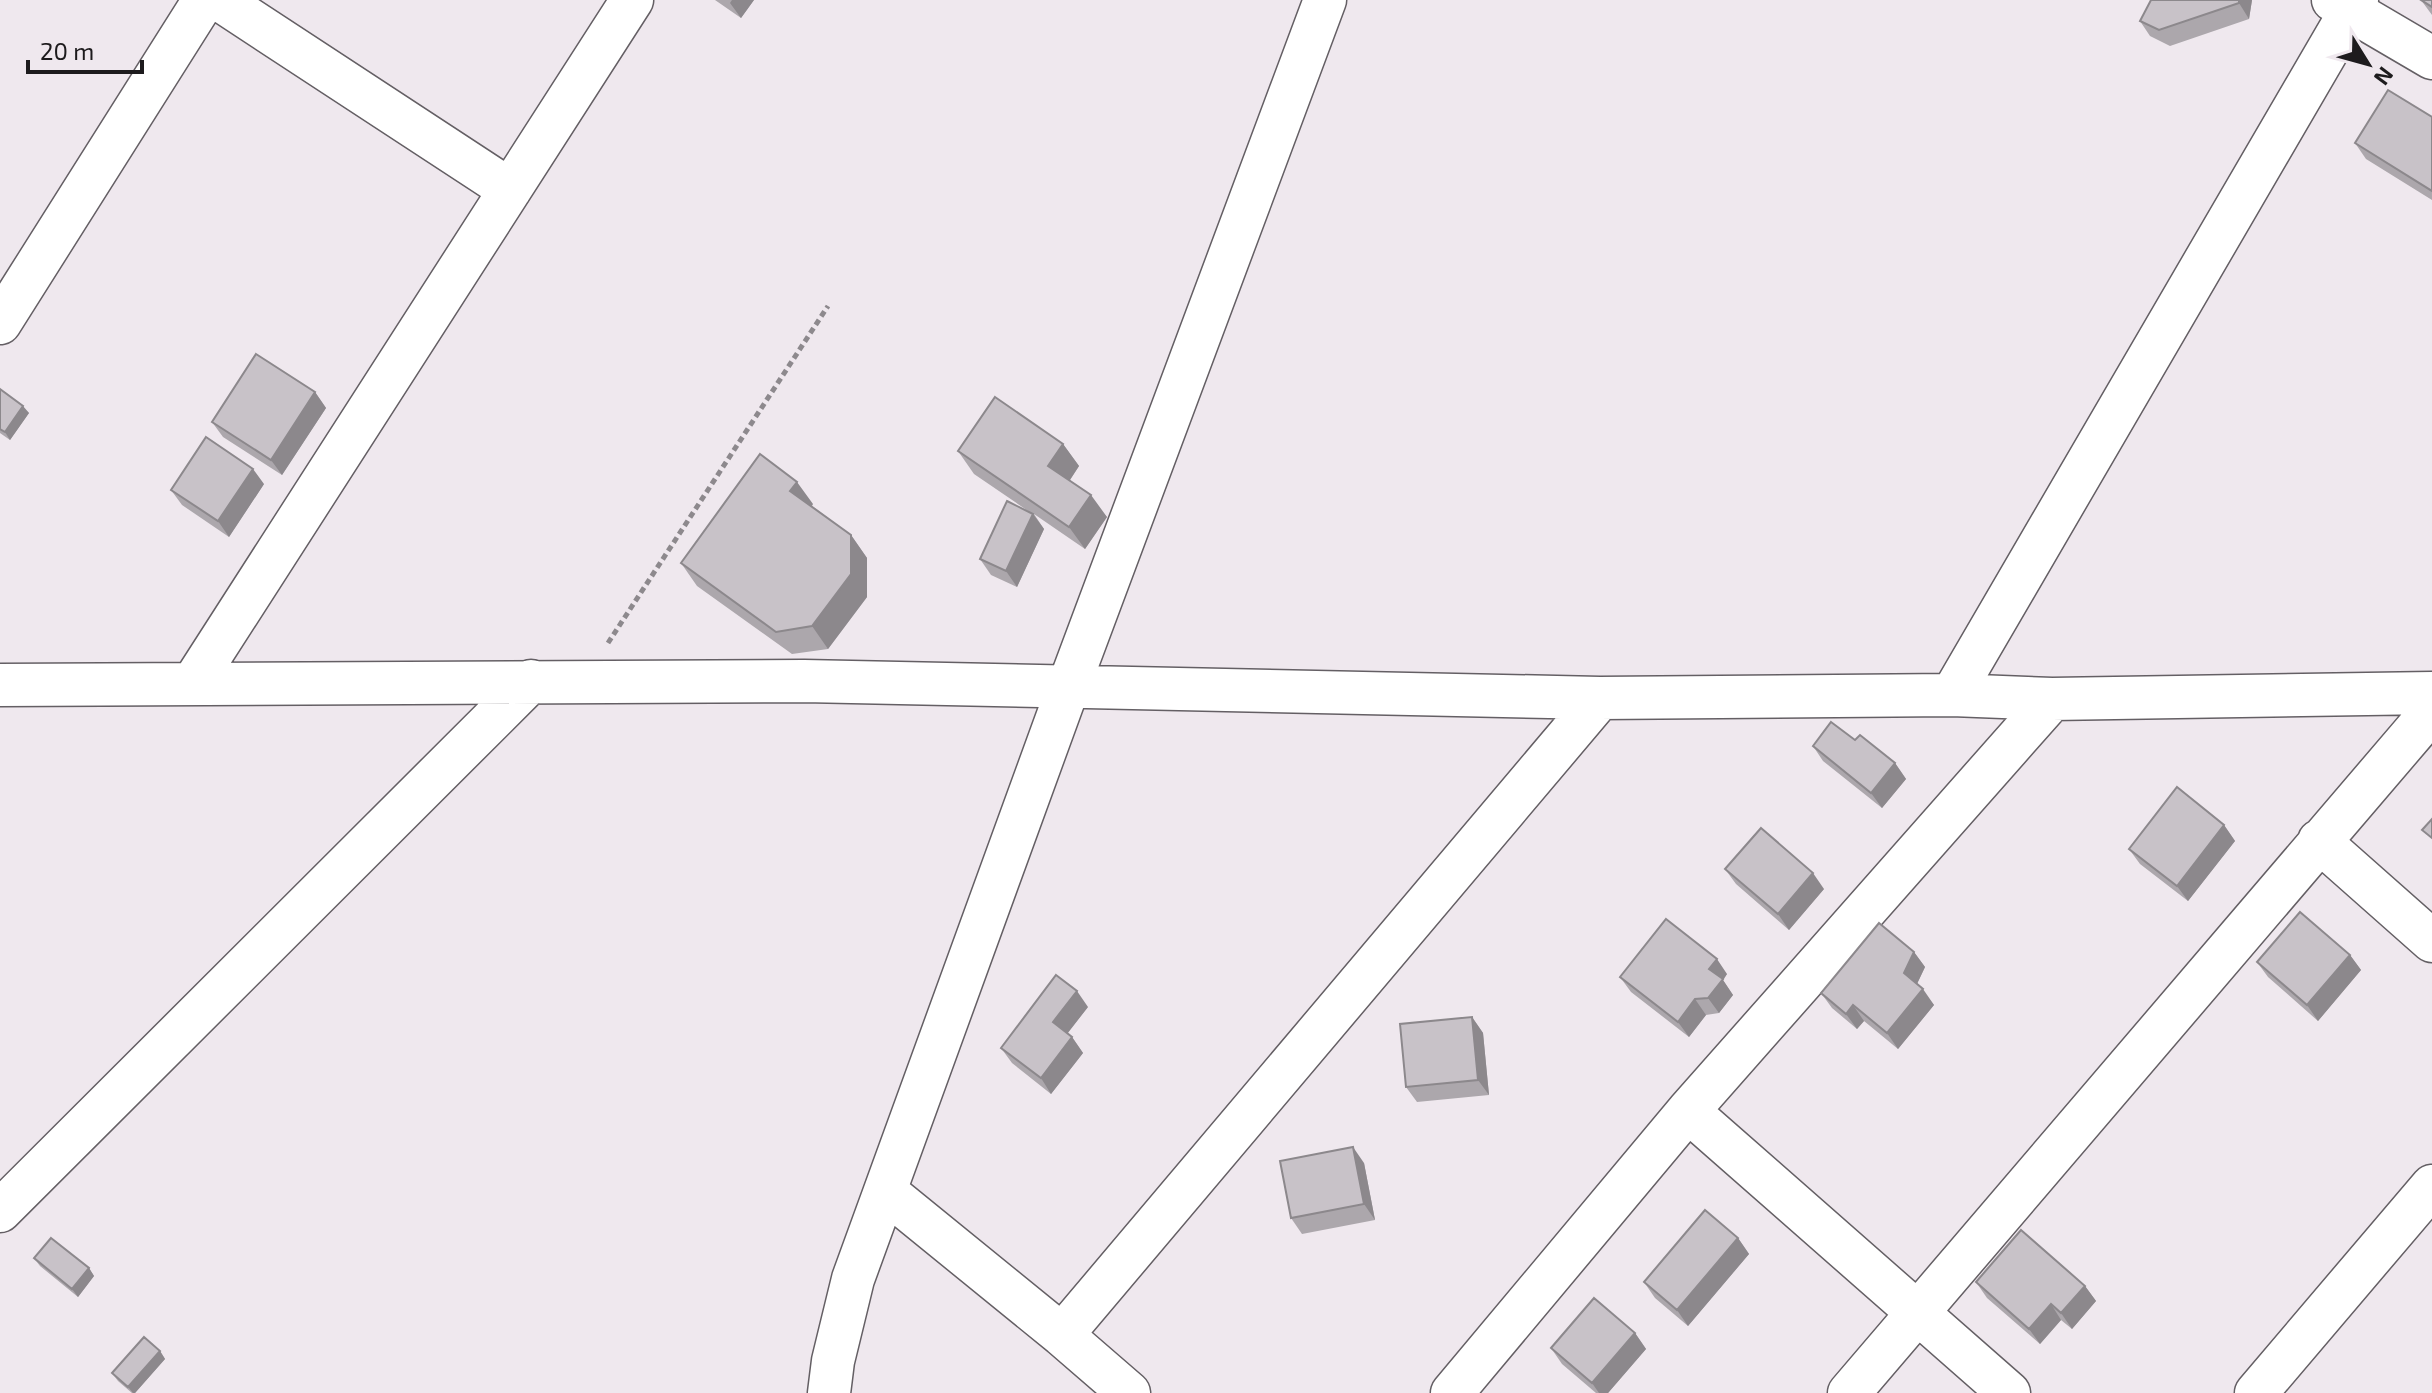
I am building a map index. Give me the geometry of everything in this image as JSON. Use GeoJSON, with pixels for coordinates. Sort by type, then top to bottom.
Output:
{"type":"FeatureCollection","features":[{"type":"Feature","properties":{"kind":"street"},"geometry":{"type":"LineString","coordinates":[[0,323],[204,0]]}},
{"type":"Feature","properties":{"kind":"street"},"geometry":{"type":"LineString","coordinates":[[220,0],[510,190]]}},
{"type":"Feature","properties":{"kind":"street"},"geometry":{"type":"LineString","coordinates":[[193,683],[632,0]]}},
{"type":"Feature","properties":{"kind":"street"},"geometry":{"type":"LineString","coordinates":[[829,1393],[833,1361],[853,1279],[1068,688],[1324,0]]}},
{"type":"Feature","properties":{"kind":"street"},"geometry":{"type":"LineString","coordinates":[[1952,695],[2347,4],[2432,58]]}},
{"type":"Feature","properties":{"kind":"street"},"geometry":{"type":"LineString","coordinates":[[0,1211],[531,681]]}},
{"type":"Feature","properties":{"kind":"street"},"geometry":{"type":"LineString","coordinates":[[0,685],[804,681],[1600,698],[1952,695],[2052,699],[2432,693]]}},
{"type":"Feature","properties":{"kind":"street"},"geometry":{"type":"LineString","coordinates":[[1062,1335],[1600,698]]}},
{"type":"Feature","properties":{"kind":"street"},"geometry":{"type":"LineString","coordinates":[[1452,1393],[1688,1111],[2052,699]]}},
{"type":"Feature","properties":{"kind":"street"},"geometry":{"type":"LineString","coordinates":[[1849,1393],[2432,711]]}},
{"type":"Feature","properties":{"kind":"street"},"geometry":{"type":"LineString","coordinates":[[2319,841],[2432,941]]}},
{"type":"Feature","properties":{"kind":"street"},"geometry":{"type":"LineString","coordinates":[[1688,1111],[2009,1393]]}},
{"type":"Feature","properties":{"kind":"street"},"geometry":{"type":"LineString","coordinates":[[2256,1393],[2432,1186]]}},
{"type":"Feature","properties":{"kind":"street"},"geometry":{"type":"LineString","coordinates":[[885,1191],[1129,1393]]}},
{"type":"Feature","properties":{"kind":"path"},"geometry":{"type":"LineString","coordinates":[[583,681],[828,306]]}},
{"type":"Feature","properties":{"kind":"building"},"geometry":{"type":"Polygon","coordinates":[[[2151,0],[2239,0],[2239,3],[2159,30],[2140,21],[2151,0]]]}},
{"type":"Feature","properties":{"kind":"building"},"geometry":{"type":"Polygon","coordinates":[[[2388,90],[2432,117],[2432,191],[2355,143],[2388,90]]]}},
{"type":"Feature","properties":{"kind":"building"},"geometry":{"type":"Polygon","coordinates":[[[256,354],[315,392],[271,460],[212,422],[256,354]]]}},
{"type":"Feature","properties":{"kind":"building"},"geometry":{"type":"Polygon","coordinates":[[[0,389],[23,406],[5,432],[0,429],[0,389]]]}},
{"type":"Feature","properties":{"kind":"building"},"geometry":{"type":"Polygon","coordinates":[[[995,397],[1063,444],[1048,466],[1091,495],[1069,527],[958,451],[995,397]]]}},
{"type":"Feature","properties":{"kind":"building"},"geometry":{"type":"Polygon","coordinates":[[[206,437],[253,469],[218,521],[171,490],[206,437]]]}},
{"type":"Feature","properties":{"kind":"building"},"geometry":{"type":"Polygon","coordinates":[[[760,454],[797,482],[790,491],[851,535],[851,574],[812,626],[776,632],[681,563],[760,454]]]}},
{"type":"Feature","properties":{"kind":"building"},"geometry":{"type":"Polygon","coordinates":[[[1007,501],[1033,514],[1006,571],[980,559],[1007,501]]]}},
{"type":"Feature","properties":{"kind":"building"},"geometry":{"type":"Polygon","coordinates":[[[1831,722],[1855,740],[1860,735],[1895,763],[1871,793],[1813,746],[1831,722]]]}},
{"type":"Feature","properties":{"kind":"building"},"geometry":{"type":"Polygon","coordinates":[[[2177,787],[2224,825],[2177,886],[2129,849],[2177,787]]]}},
{"type":"Feature","properties":{"kind":"building"},"geometry":{"type":"Polygon","coordinates":[[[2432,819],[2432,838],[2422,830],[2432,819]]]}},
{"type":"Feature","properties":{"kind":"building"},"geometry":{"type":"Polygon","coordinates":[[[1761,828],[1813,873],[1778,914],[1725,869],[1761,828]]]}},
{"type":"Feature","properties":{"kind":"building"},"geometry":{"type":"Polygon","coordinates":[[[2300,912],[2350,955],[2307,1005],[2257,962],[2300,912]]]}},
{"type":"Feature","properties":{"kind":"building"},"geometry":{"type":"Polygon","coordinates":[[[1666,919],[1717,959],[1709,969],[1723,979],[1708,998],[1695,999],[1678,1022],[1620,977],[1666,919]]]}},
{"type":"Feature","properties":{"kind":"building"},"geometry":{"type":"Polygon","coordinates":[[[1879,923],[1914,952],[1904,973],[1923,989],[1887,1033],[1853,1005],[1846,1014],[1821,993],[1879,923]]]}},
{"type":"Feature","properties":{"kind":"building"},"geometry":{"type":"Polygon","coordinates":[[[1056,975],[1077,991],[1053,1022],[1072,1037],[1041,1078],[1001,1048],[1056,975]]]}},
{"type":"Feature","properties":{"kind":"building"},"geometry":{"type":"Polygon","coordinates":[[[1472,1017],[1478,1080],[1406,1087],[1400,1024],[1472,1017]]]}},
{"type":"Feature","properties":{"kind":"building"},"geometry":{"type":"Polygon","coordinates":[[[1353,1147],[1364,1204],[1291,1218],[1280,1161],[1353,1147]]]}},
{"type":"Feature","properties":{"kind":"building"},"geometry":{"type":"Polygon","coordinates":[[[1705,1210],[1738,1238],[1677,1310],[1644,1282],[1705,1210]]]}},
{"type":"Feature","properties":{"kind":"building"},"geometry":{"type":"Polygon","coordinates":[[[2021,1230],[2085,1286],[2061,1313],[2051,1304],[2029,1329],[1976,1282],[2021,1230]]]}},
{"type":"Feature","properties":{"kind":"building"},"geometry":{"type":"Polygon","coordinates":[[[51,1238],[89,1268],[72,1289],[34,1258],[51,1238]]]}},
{"type":"Feature","properties":{"kind":"building"},"geometry":{"type":"Polygon","coordinates":[[[1594,1298],[1635,1333],[1592,1383],[1551,1348],[1594,1298]]]}},
{"type":"Feature","properties":{"kind":"building"},"geometry":{"type":"Polygon","coordinates":[[[144,1337],[160,1351],[128,1387],[112,1373],[144,1337]]]}}]}
